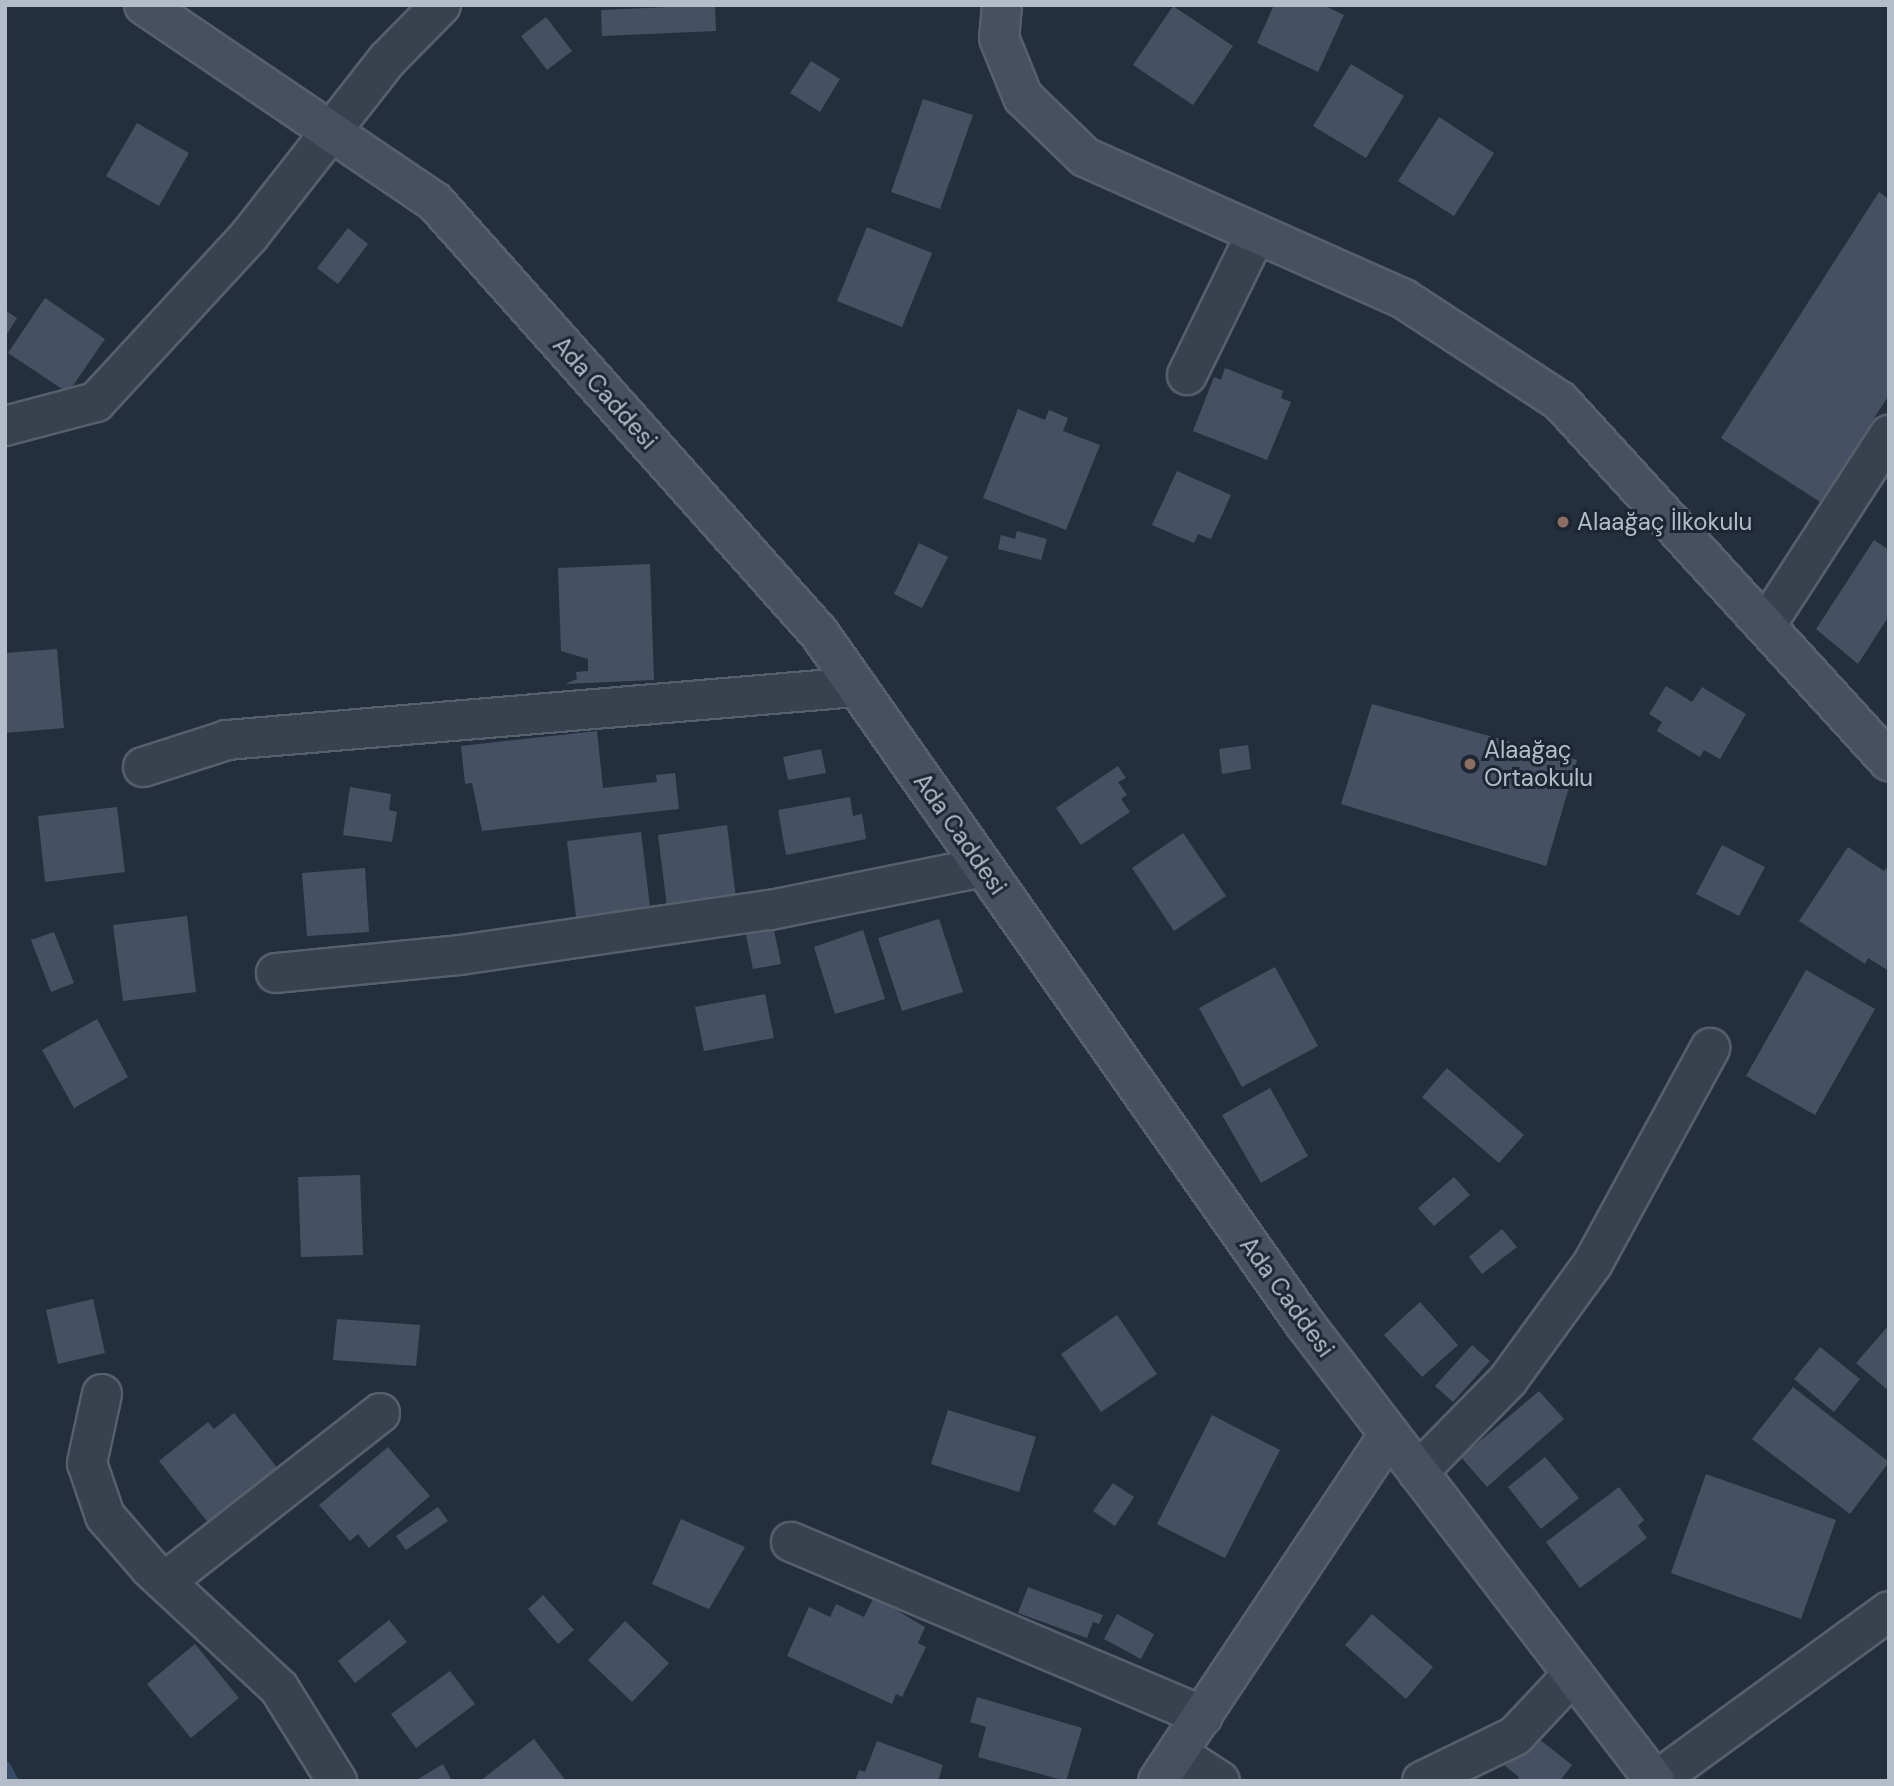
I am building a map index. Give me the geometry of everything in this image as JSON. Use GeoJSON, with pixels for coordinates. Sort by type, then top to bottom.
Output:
{"type":"FeatureCollection","features":[{"type":"Feature","properties":{"kind":"main road","name":"Ada Caddesi"},"geometry":{"type":"LineString","coordinates":[[144,5],[435,202],[819,633],[1389,1434],[1656,1781]]}},
{"type":"Feature","properties":{"kind":"main road"},"geometry":{"type":"LineString","coordinates":[[1002,5],[999,38],[1023,97],[1085,157],[1404,299],[1560,401],[1768,622],[1889,761]]}},
{"type":"Feature","properties":{"kind":"main road"},"geometry":{"type":"LineString","coordinates":[[1168,1767],[1389,1434]]}},
{"type":"Feature","properties":{"kind":"street"},"geometry":{"type":"LineString","coordinates":[[5,426],[96,402],[248,236],[387,60],[441,5]]}},
{"type":"Feature","properties":{"kind":"street"},"geometry":{"type":"LineString","coordinates":[[1187,375],[1256,234]]}},
{"type":"Feature","properties":{"kind":"street"},"geometry":{"type":"LineString","coordinates":[[1768,622],[1889,435]]}},
{"type":"Feature","properties":{"kind":"street"},"geometry":{"type":"LineString","coordinates":[[144,768],[227,740],[856,687]]}},
{"type":"Feature","properties":{"kind":"street"},"geometry":{"type":"LineString","coordinates":[[276,972],[460,955],[770,910],[983,867]]}},
{"type":"Feature","properties":{"kind":"street"},"geometry":{"type":"LineString","coordinates":[[1418,1472],[1508,1380],[1593,1263],[1710,1048]]}},
{"type":"Feature","properties":{"kind":"street"},"geometry":{"type":"LineString","coordinates":[[102,1394],[86,1463],[105,1516],[166,1581],[279,1688],[337,1781]]}},
{"type":"Feature","properties":{"kind":"street"},"geometry":{"type":"LineString","coordinates":[[166,1581],[380,1413]]}},
{"type":"Feature","properties":{"kind":"street"},"geometry":{"type":"LineString","coordinates":[[791,1542],[1203,1716]]}},
{"type":"Feature","properties":{"kind":"street"},"geometry":{"type":"LineString","coordinates":[[1656,1781],[1889,1611]]}},
{"type":"Feature","properties":{"kind":"street"},"geometry":{"type":"LineString","coordinates":[[1422,1781],[1515,1736],[1573,1674]]}},
{"type":"Feature","properties":{"kind":"street"},"geometry":{"type":"LineString","coordinates":[[1168,1767],[1220,1781]]}},
{"type":"Feature","properties":{"kind":"building"},"geometry":{"type":"Polygon","coordinates":[[[715,5],[716,31],[602,36],[601,10],[715,5]]]}},
{"type":"Feature","properties":{"kind":"building"},"geometry":{"type":"Polygon","coordinates":[[[1274,5],[1323,5],[1344,15],[1318,72],[1257,43],[1274,5]]]}},
{"type":"Feature","properties":{"kind":"building"},"geometry":{"type":"Polygon","coordinates":[[[1173,6],[1233,46],[1193,105],[1133,65],[1173,6]]]}},
{"type":"Feature","properties":{"kind":"building"},"geometry":{"type":"Polygon","coordinates":[[[546,17],[572,51],[547,70],[521,36],[546,17]]]}},
{"type":"Feature","properties":{"kind":"building"},"geometry":{"type":"Polygon","coordinates":[[[811,61],[840,79],[820,112],[790,93],[811,61]]]}},
{"type":"Feature","properties":{"kind":"building"},"geometry":{"type":"Polygon","coordinates":[[[1351,64],[1404,96],[1366,158],[1313,126],[1351,64]]]}},
{"type":"Feature","properties":{"kind":"building"},"geometry":{"type":"Polygon","coordinates":[[[923,99],[973,115],[940,209],[891,192],[923,99]]]}},
{"type":"Feature","properties":{"kind":"building"},"geometry":{"type":"Polygon","coordinates":[[[1439,117],[1494,153],[1454,216],[1398,181],[1439,117]]]}},
{"type":"Feature","properties":{"kind":"building"},"geometry":{"type":"Polygon","coordinates":[[[137,123],[189,153],[159,206],[106,176],[137,123]]]}},
{"type":"Feature","properties":{"kind":"building"},"geometry":{"type":"Polygon","coordinates":[[[1879,192],[1889,199],[1889,395],[1820,502],[1721,438],[1879,192]]]}},
{"type":"Feature","properties":{"kind":"building"},"geometry":{"type":"Polygon","coordinates":[[[867,227],[932,253],[902,327],[837,301],[867,227]]]}},
{"type":"Feature","properties":{"kind":"building"},"geometry":{"type":"Polygon","coordinates":[[[348,228],[368,244],[338,284],[317,268],[348,228]]]}},
{"type":"Feature","properties":{"kind":"building"},"geometry":{"type":"Polygon","coordinates":[[[45,298],[105,339],[68,393],[8,353],[45,298]]]}},
{"type":"Feature","properties":{"kind":"building"},"geometry":{"type":"Polygon","coordinates":[[[5,310],[17,318],[5,337],[5,310]]]}},
{"type":"Feature","properties":{"kind":"building"},"geometry":{"type":"Polygon","coordinates":[[[1225,368],[1283,391],[1281,398],[1291,402],[1267,460],[1193,431],[1214,377],[1221,380],[1225,368]]]}},
{"type":"Feature","properties":{"kind":"building"},"geometry":{"type":"Polygon","coordinates":[[[1018,409],[1045,420],[1049,410],[1068,418],[1063,431],[1100,445],[1066,530],[983,498],[1018,409]]]}},
{"type":"Feature","properties":{"kind":"building"},"geometry":{"type":"Polygon","coordinates":[[[1177,471],[1231,495],[1211,539],[1198,534],[1194,543],[1152,525],[1177,471]]]}},
{"type":"Feature","properties":{"kind":"building"},"geometry":{"type":"Polygon","coordinates":[[[1017,531],[1047,539],[1041,560],[998,549],[1001,535],[1015,539],[1017,531]]]}},
{"type":"Feature","properties":{"kind":"building"},"geometry":{"type":"Polygon","coordinates":[[[1874,540],[1889,550],[1889,616],[1858,664],[1816,629],[1874,540]]]}},
{"type":"Feature","properties":{"kind":"building"},"geometry":{"type":"Polygon","coordinates":[[[919,543],[948,557],[922,608],[894,594],[919,543]]]}},
{"type":"Feature","properties":{"kind":"building"},"geometry":{"type":"Polygon","coordinates":[[[650,564],[654,680],[565,684],[577,679],[576,672],[588,671],[588,659],[561,651],[558,568],[650,564]]]}},
{"type":"Feature","properties":{"kind":"building"},"geometry":{"type":"Polygon","coordinates":[[[57,649],[64,728],[5,733],[5,653],[57,649]]]}},
{"type":"Feature","properties":{"kind":"building"},"geometry":{"type":"Polygon","coordinates":[[[1666,686],[1692,702],[1702,687],[1746,714],[1720,759],[1704,750],[1700,757],[1657,731],[1662,722],[1649,714],[1666,686]]]}},
{"type":"Feature","properties":{"kind":"building"},"geometry":{"type":"Polygon","coordinates":[[[1372,704],[1577,760],[1546,866],[1341,804],[1372,704]]]}},
{"type":"Feature","properties":{"kind":"building"},"geometry":{"type":"Polygon","coordinates":[[[597,731],[603,788],[657,782],[656,775],[675,773],[679,809],[482,831],[472,783],[465,784],[461,746],[597,731]]]}},
{"type":"Feature","properties":{"kind":"building"},"geometry":{"type":"Polygon","coordinates":[[[1248,745],[1251,769],[1222,774],[1219,749],[1248,745]]]}},
{"type":"Feature","properties":{"kind":"building"},"geometry":{"type":"Polygon","coordinates":[[[821,749],[826,773],[788,780],[783,757],[821,749]]]}},
{"type":"Feature","properties":{"kind":"building"},"geometry":{"type":"Polygon","coordinates":[[[1118,766],[1126,778],[1118,782],[1127,795],[1121,799],[1130,812],[1081,845],[1056,808],[1118,766]]]}},
{"type":"Feature","properties":{"kind":"building"},"geometry":{"type":"Polygon","coordinates":[[[350,787],[391,794],[389,810],[397,812],[392,842],[343,835],[350,787]]]}},
{"type":"Feature","properties":{"kind":"building"},"geometry":{"type":"Polygon","coordinates":[[[850,797],[853,816],[862,814],[866,839],[786,855],[778,810],[850,797]]]}},
{"type":"Feature","properties":{"kind":"building"},"geometry":{"type":"Polygon","coordinates":[[[117,807],[125,872],[45,882],[38,816],[117,807]]]}},
{"type":"Feature","properties":{"kind":"building"},"geometry":{"type":"Polygon","coordinates":[[[727,825],[736,898],[667,907],[658,835],[727,825]]]}},
{"type":"Feature","properties":{"kind":"building"},"geometry":{"type":"Polygon","coordinates":[[[641,832],[650,907],[576,917],[567,841],[641,832]]]}},
{"type":"Feature","properties":{"kind":"building"},"geometry":{"type":"Polygon","coordinates":[[[1183,833],[1226,896],[1174,931],[1132,868],[1183,833]]]}},
{"type":"Feature","properties":{"kind":"building"},"geometry":{"type":"Polygon","coordinates":[[[1722,845],[1765,867],[1739,916],[1696,894],[1722,845]]]}},
{"type":"Feature","properties":{"kind":"building"},"geometry":{"type":"Polygon","coordinates":[[[1848,847],[1884,871],[1889,865],[1889,971],[1868,958],[1865,964],[1799,921],[1848,847]]]}},
{"type":"Feature","properties":{"kind":"building"},"geometry":{"type":"Polygon","coordinates":[[[365,868],[369,932],[307,936],[302,873],[365,868]]]}},
{"type":"Feature","properties":{"kind":"building"},"geometry":{"type":"Polygon","coordinates":[[[187,916],[196,992],[123,1001],[113,925],[187,916]]]}},
{"type":"Feature","properties":{"kind":"building"},"geometry":{"type":"Polygon","coordinates":[[[939,919],[963,992],[902,1011],[878,938],[939,919]]]}},
{"type":"Feature","properties":{"kind":"building"},"geometry":{"type":"Polygon","coordinates":[[[773,925],[781,964],[753,969],[745,930],[773,925]]]}},
{"type":"Feature","properties":{"kind":"building"},"geometry":{"type":"Polygon","coordinates":[[[863,930],[885,999],[835,1014],[814,947],[863,930]]]}},
{"type":"Feature","properties":{"kind":"building"},"geometry":{"type":"Polygon","coordinates":[[[54,932],[74,983],[51,992],[31,940],[54,932]]]}},
{"type":"Feature","properties":{"kind":"building"},"geometry":{"type":"Polygon","coordinates":[[[1275,967],[1318,1046],[1242,1087],[1199,1008],[1275,967]]]}},
{"type":"Feature","properties":{"kind":"building"},"geometry":{"type":"Polygon","coordinates":[[[1806,970],[1875,1009],[1815,1115],[1746,1076],[1806,970]]]}},
{"type":"Feature","properties":{"kind":"building"},"geometry":{"type":"Polygon","coordinates":[[[765,994],[774,1038],[704,1051],[695,1007],[765,994]]]}},
{"type":"Feature","properties":{"kind":"building"},"geometry":{"type":"Polygon","coordinates":[[[97,1019],[128,1077],[74,1108],[42,1050],[97,1019]]]}},
{"type":"Feature","properties":{"kind":"building"},"geometry":{"type":"Polygon","coordinates":[[[1447,1068],[1524,1135],[1499,1163],[1422,1097],[1447,1068]]]}},
{"type":"Feature","properties":{"kind":"building"},"geometry":{"type":"Polygon","coordinates":[[[1270,1088],[1308,1156],[1261,1183],[1222,1115],[1270,1088]]]}},
{"type":"Feature","properties":{"kind":"building"},"geometry":{"type":"Polygon","coordinates":[[[360,1175],[363,1255],[301,1257],[298,1177],[360,1175]]]}},
{"type":"Feature","properties":{"kind":"building"},"geometry":{"type":"Polygon","coordinates":[[[1454,1177],[1470,1195],[1434,1226],[1418,1208],[1454,1177]]]}},
{"type":"Feature","properties":{"kind":"building"},"geometry":{"type":"Polygon","coordinates":[[[1502,1229],[1517,1247],[1482,1274],[1469,1257],[1502,1229]]]}},
{"type":"Feature","properties":{"kind":"building"},"geometry":{"type":"Polygon","coordinates":[[[93,1299],[105,1353],[58,1364],[46,1310],[93,1299]]]}},
{"type":"Feature","properties":{"kind":"building"},"geometry":{"type":"Polygon","coordinates":[[[1420,1302],[1458,1345],[1422,1377],[1384,1335],[1420,1302]]]}},
{"type":"Feature","properties":{"kind":"building"},"geometry":{"type":"Polygon","coordinates":[[[1117,1315],[1157,1374],[1101,1412],[1061,1354],[1117,1315]]]}},
{"type":"Feature","properties":{"kind":"building"},"geometry":{"type":"Polygon","coordinates":[[[337,1319],[420,1325],[416,1366],[333,1360],[337,1319]]]}},
{"type":"Feature","properties":{"kind":"building"},"geometry":{"type":"Polygon","coordinates":[[[1889,1325],[1889,1391],[1856,1363],[1889,1325]]]}},
{"type":"Feature","properties":{"kind":"building"},"geometry":{"type":"Polygon","coordinates":[[[1472,1345],[1490,1361],[1453,1402],[1435,1386],[1472,1345]]]}},
{"type":"Feature","properties":{"kind":"building"},"geometry":{"type":"Polygon","coordinates":[[[1820,1347],[1860,1379],[1834,1412],[1794,1379],[1820,1347]]]}},
{"type":"Feature","properties":{"kind":"building"},"geometry":{"type":"Polygon","coordinates":[[[1793,1387],[1889,1462],[1850,1514],[1752,1439],[1793,1387]]]}},
{"type":"Feature","properties":{"kind":"building"},"geometry":{"type":"Polygon","coordinates":[[[1539,1391],[1564,1419],[1487,1487],[1461,1457],[1539,1391]]]}},
{"type":"Feature","properties":{"kind":"building"},"geometry":{"type":"Polygon","coordinates":[[[948,1410],[1036,1437],[1019,1492],[931,1464],[948,1410]]]}},
{"type":"Feature","properties":{"kind":"building"},"geometry":{"type":"Polygon","coordinates":[[[234,1413],[279,1470],[210,1525],[159,1461],[208,1422],[214,1429],[234,1413]]]}},
{"type":"Feature","properties":{"kind":"building"},"geometry":{"type":"Polygon","coordinates":[[[1212,1415],[1280,1450],[1225,1558],[1157,1524],[1212,1415]]]}},
{"type":"Feature","properties":{"kind":"building"},"geometry":{"type":"Polygon","coordinates":[[[388,1447],[430,1496],[369,1548],[358,1534],[350,1541],[319,1505],[388,1447]]]}},
{"type":"Feature","properties":{"kind":"building"},"geometry":{"type":"Polygon","coordinates":[[[1545,1457],[1579,1498],[1541,1529],[1508,1487],[1545,1457]]]}},
{"type":"Feature","properties":{"kind":"building"},"geometry":{"type":"Polygon","coordinates":[[[1706,1474],[1836,1520],[1801,1619],[1671,1573],[1706,1474]]]}},
{"type":"Feature","properties":{"kind":"building"},"geometry":{"type":"Polygon","coordinates":[[[1113,1483],[1134,1497],[1115,1526],[1093,1511],[1113,1483]]]}},
{"type":"Feature","properties":{"kind":"building"},"geometry":{"type":"Polygon","coordinates":[[[1619,1487],[1644,1520],[1638,1526],[1647,1538],[1580,1588],[1546,1542],[1619,1487]]]}},
{"type":"Feature","properties":{"kind":"building"},"geometry":{"type":"Polygon","coordinates":[[[438,1507],[448,1521],[406,1550],[396,1536],[438,1507]]]}},
{"type":"Feature","properties":{"kind":"building"},"geometry":{"type":"Polygon","coordinates":[[[681,1519],[745,1547],[709,1609],[652,1584],[681,1519]]]}},
{"type":"Feature","properties":{"kind":"building"},"geometry":{"type":"Polygon","coordinates":[[[1028,1587],[1103,1615],[1099,1624],[1093,1622],[1087,1638],[1018,1613],[1028,1587]]]}},
{"type":"Feature","properties":{"kind":"building"},"geometry":{"type":"Polygon","coordinates":[[[543,1595],[574,1630],[558,1644],[528,1609],[543,1595]]]}},
{"type":"Feature","properties":{"kind":"building"},"geometry":{"type":"Polygon","coordinates":[[[874,1597],[925,1627],[918,1643],[926,1647],[902,1697],[896,1694],[892,1704],[787,1656],[809,1607],[830,1617],[836,1604],[864,1617],[874,1597]]]}},
{"type":"Feature","properties":{"kind":"building"},"geometry":{"type":"Polygon","coordinates":[[[1117,1614],[1154,1634],[1141,1659],[1104,1639],[1117,1614]]]}},
{"type":"Feature","properties":{"kind":"building"},"geometry":{"type":"Polygon","coordinates":[[[1372,1614],[1433,1667],[1406,1699],[1345,1645],[1372,1614]]]}},
{"type":"Feature","properties":{"kind":"building"},"geometry":{"type":"Polygon","coordinates":[[[389,1620],[407,1642],[355,1683],[338,1661],[389,1620]]]}},
{"type":"Feature","properties":{"kind":"building"},"geometry":{"type":"Polygon","coordinates":[[[625,1621],[669,1663],[632,1702],[588,1660],[625,1621]]]}},
{"type":"Feature","properties":{"kind":"building"},"geometry":{"type":"Polygon","coordinates":[[[195,1644],[239,1698],[191,1738],[147,1684],[195,1644]]]}},
{"type":"Feature","properties":{"kind":"building"},"geometry":{"type":"Polygon","coordinates":[[[450,1671],[475,1704],[416,1748],[391,1714],[450,1671]]]}},
{"type":"Feature","properties":{"kind":"building"},"geometry":{"type":"Polygon","coordinates":[[[977,1697],[1082,1728],[1066,1781],[978,1757],[986,1727],[970,1722],[977,1697]]]}},
{"type":"Feature","properties":{"kind":"building"},"geometry":{"type":"Polygon","coordinates":[[[1530,1732],[1572,1765],[1560,1781],[1516,1781],[1519,1777],[1504,1765],[1530,1732]]]}},
{"type":"Feature","properties":{"kind":"building"},"geometry":{"type":"Polygon","coordinates":[[[534,1739],[566,1781],[480,1781],[534,1739]]]}},
{"type":"Feature","properties":{"kind":"building"},"geometry":{"type":"Polygon","coordinates":[[[877,1741],[943,1765],[938,1781],[855,1781],[859,1770],[865,1772],[877,1741]]]}},
{"type":"Feature","properties":{"kind":"building"},"geometry":{"type":"Polygon","coordinates":[[[443,1764],[452,1781],[415,1781],[443,1764]]]}},
{"type":"Feature","properties":{"kind":"waterway"},"geometry":{"type":"LineString","coordinates":[[5,1767],[12,1781]]}},
{"type":"Feature","properties":{"kind":"place","name":"Alaağaç İlkokulu"},"geometry":{"type":"Point","coordinates":[1563,522]}},
{"type":"Feature","properties":{"kind":"place","name":"Alaağaç Ortaokulu"},"geometry":{"type":"Point","coordinates":[1470,764]}}]}
